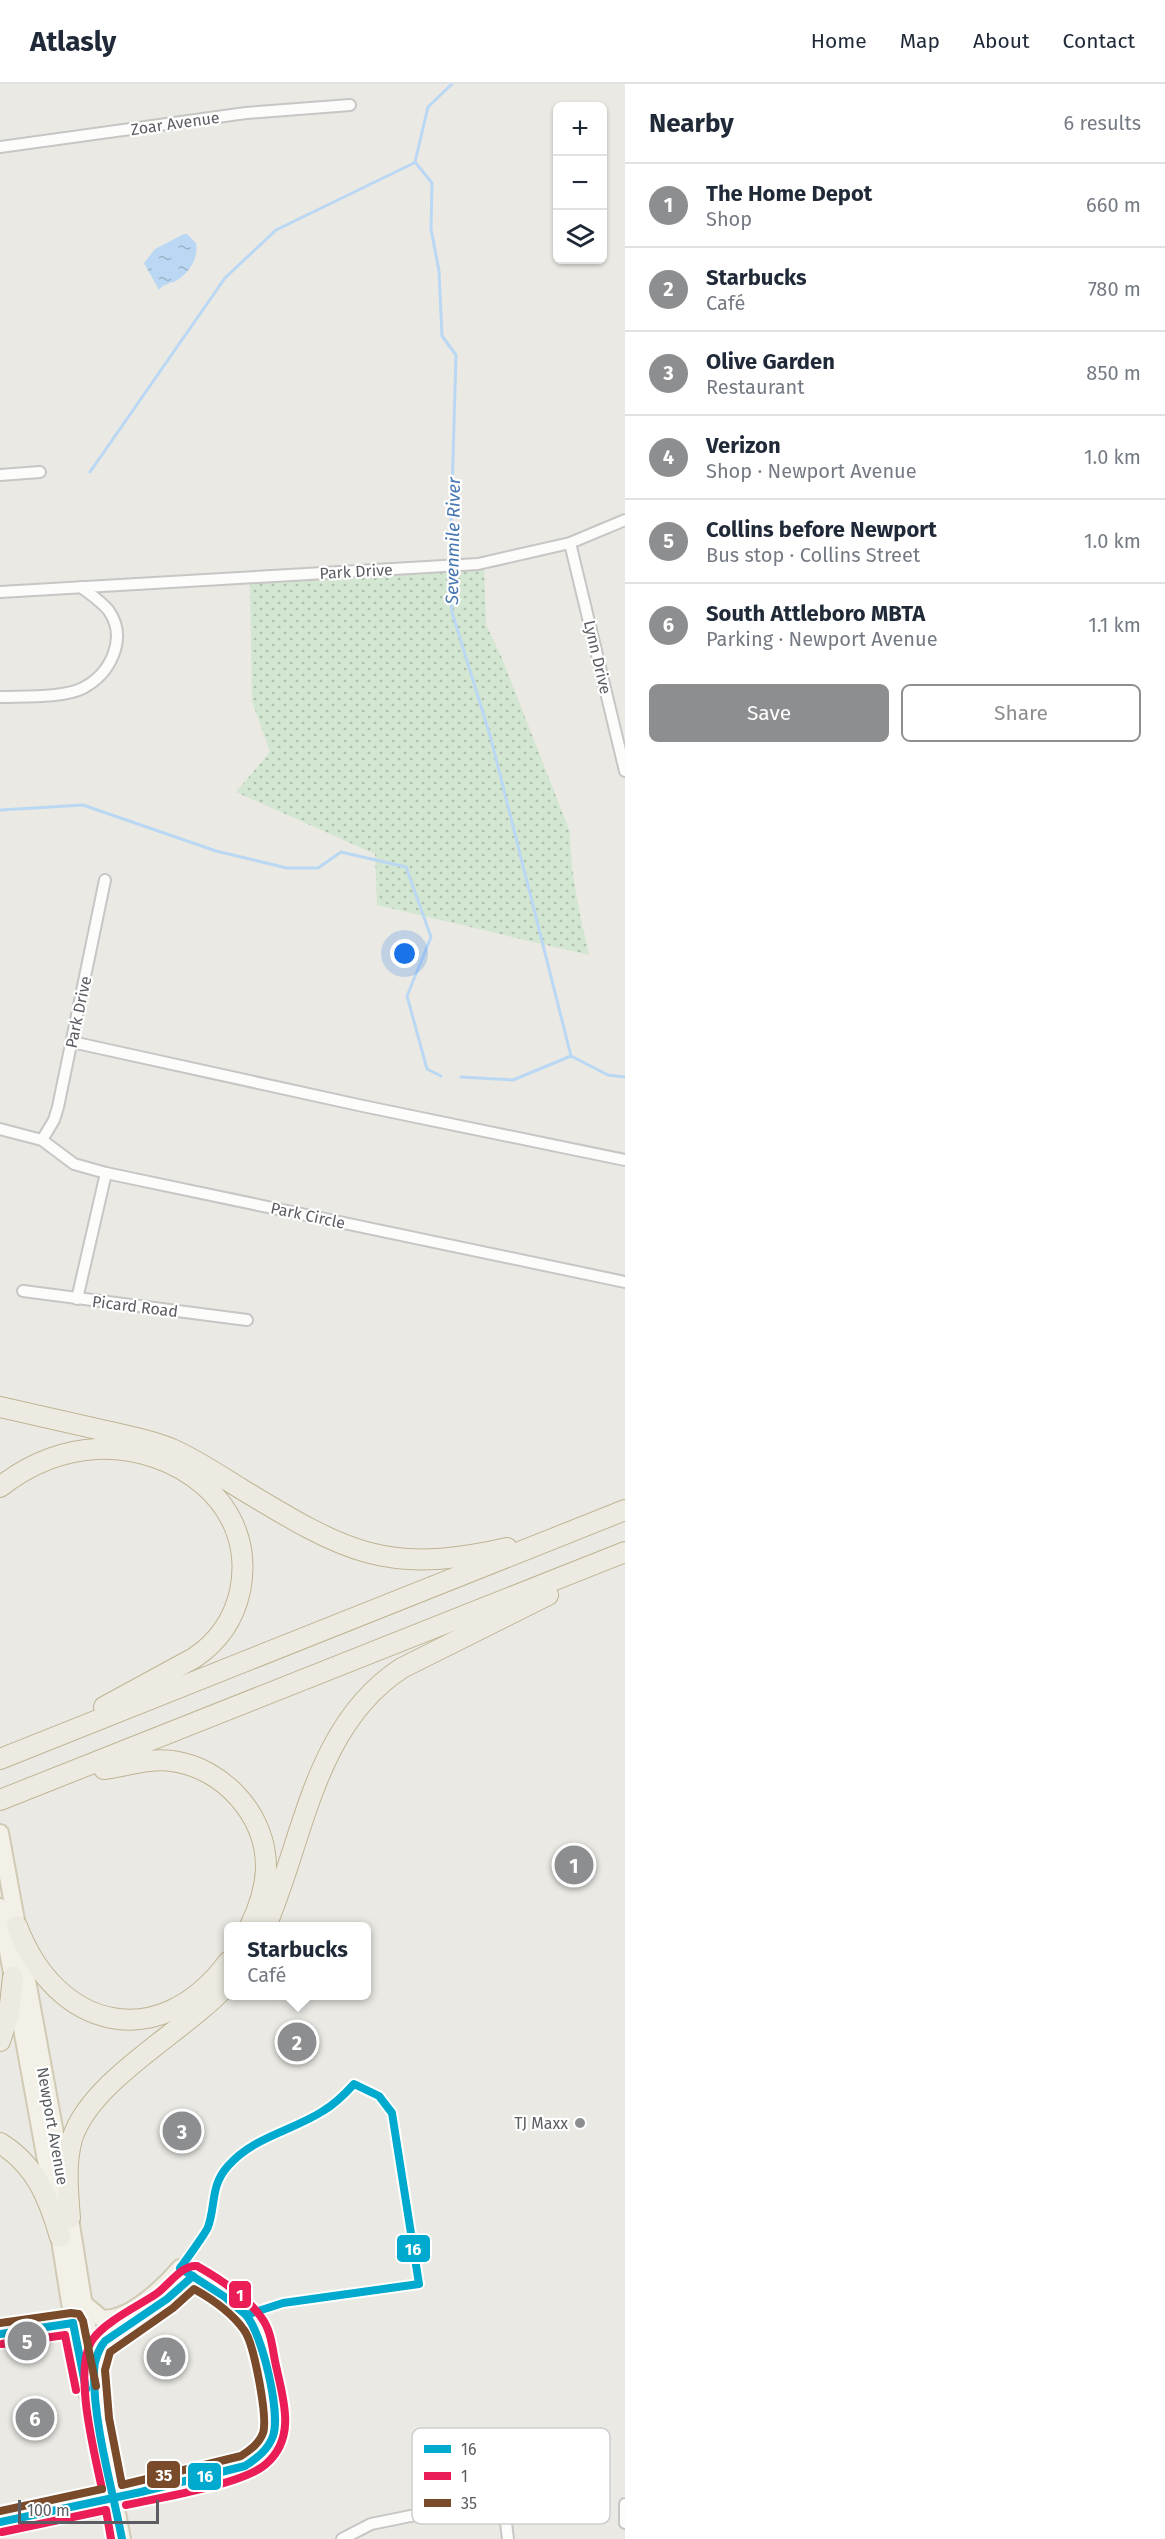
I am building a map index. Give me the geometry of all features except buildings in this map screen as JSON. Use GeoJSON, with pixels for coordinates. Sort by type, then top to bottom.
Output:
{"type":"FeatureCollection","features":[{"type":"Feature","properties":{"kind":"highway"},"geometry":{"type":"LineString","coordinates":[[0,1407],[165,1446],[194,1460],[314,1533],[368,1554],[408,1560],[447,1559],[574,1532]]}},
{"type":"Feature","properties":{"kind":"highway"},"geometry":{"type":"LineString","coordinates":[[0,1487],[34,1465],[71,1452],[98,1449],[139,1453],[178,1467],[204,1485],[230,1516],[241,1546],[243,1572],[238,1598],[227,1624],[214,1641],[188,1662],[103,1707],[47,1741]]}},
{"type":"Feature","properties":{"kind":"highway"},"geometry":{"type":"LineString","coordinates":[[9,1756],[625,1510]]}},
{"type":"Feature","properties":{"kind":"highway"},"geometry":{"type":"LineString","coordinates":[[0,1800],[619,1555]]}},
{"type":"Feature","properties":{"kind":"highway"},"geometry":{"type":"LineString","coordinates":[[267,1922],[329,1752],[348,1719],[367,1696],[392,1675],[413,1662],[538,1600],[619,1555]]}},
{"type":"Feature","properties":{"kind":"highway"},"geometry":{"type":"LineString","coordinates":[[60,1776],[162,1760],[197,1767],[225,1784],[241,1800],[253,1819],[265,1854],[264,1889],[252,1922]]}},
{"type":"Feature","properties":{"kind":"highway"},"geometry":{"type":"LineString","coordinates":[[17,1926],[34,1963],[55,1989],[82,2008],[114,2018],[147,2017],[177,2008],[206,1988],[224,1967]]}},
{"type":"Feature","properties":{"kind":"highway"},"geometry":{"type":"LineString","coordinates":[[0,2041],[9,2014],[13,1977]]}},
{"type":"Feature","properties":{"kind":"highway"},"geometry":{"type":"LineString","coordinates":[[70,2218],[68,2181],[70,2149],[85,2112],[104,2090],[205,2007],[224,1988]]}},
{"type":"Feature","properties":{"kind":"highway"},"geometry":{"type":"LineString","coordinates":[[0,2143],[21,2159],[34,2175],[47,2199],[60,2237]]}},
{"type":"Feature","properties":{"kind":"main road","name":"Newport Avenue"},"geometry":{"type":"LineString","coordinates":[[0,1833],[70,2218],[94,2369],[99,2420],[122,2539]]}},
{"type":"Feature","properties":{"kind":"main road","name":"Newport Avenue"},"geometry":{"type":"LineString","coordinates":[[0,1907],[60,2237],[83,2380],[99,2420]]}},
{"type":"Feature","properties":{"kind":"main road"},"geometry":{"type":"LineString","coordinates":[[82,2302],[101,2318],[117,2318],[187,2272],[167,2299],[105,2341],[100,2347],[94,2369]]}},
{"type":"Feature","properties":{"kind":"street","name":"Zoar Avenue"},"geometry":{"type":"LineString","coordinates":[[0,147],[234,114],[350,105]]}},
{"type":"Feature","properties":{"kind":"street"},"geometry":{"type":"LineString","coordinates":[[0,475],[40,472]]}},
{"type":"Feature","properties":{"kind":"street","name":"Park Drive"},"geometry":{"type":"LineString","coordinates":[[0,592],[478,564],[570,543],[625,520]]}},
{"type":"Feature","properties":{"kind":"street","name":"Lynn Drive"},"geometry":{"type":"LineString","coordinates":[[570,543],[625,771]]}},
{"type":"Feature","properties":{"kind":"street"},"geometry":{"type":"LineString","coordinates":[[0,698],[67,692],[82,688],[106,670],[115,652],[117,630],[108,610],[81,586]]}},
{"type":"Feature","properties":{"kind":"street","name":"Park Drive"},"geometry":{"type":"LineString","coordinates":[[42,1140],[54,1120],[58,1107],[105,880]]}},
{"type":"Feature","properties":{"kind":"street"},"geometry":{"type":"LineString","coordinates":[[72,1042],[363,1106],[625,1160]]}},
{"type":"Feature","properties":{"kind":"street","name":"Park Circle"},"geometry":{"type":"LineString","coordinates":[[0,1129],[42,1140],[74,1164],[106,1173],[625,1282]]}},
{"type":"Feature","properties":{"kind":"street"},"geometry":{"type":"LineString","coordinates":[[77,1299],[106,1173]]}},
{"type":"Feature","properties":{"kind":"street","name":"Picard Road"},"geometry":{"type":"LineString","coordinates":[[23,1291],[247,1320]]}},
{"type":"Feature","properties":{"kind":"street"},"geometry":{"type":"LineString","coordinates":[[0,2334],[73,2323]]}},
{"type":"Feature","properties":{"kind":"street"},"geometry":{"type":"LineString","coordinates":[[625,2504],[625,2523]]}},
{"type":"Feature","properties":{"kind":"street"},"geometry":{"type":"LineString","coordinates":[[342,2539],[366,2525],[412,2516]]}},
{"type":"Feature","properties":{"kind":"street"},"geometry":{"type":"LineString","coordinates":[[506,2524],[508,2539]]}},
{"type":"Feature","properties":{"kind":"green space"},"geometry":{"type":"Polygon","coordinates":[[[484,560],[486,625],[501,656],[570,832],[574,878],[589,955],[377,905],[375,854],[236,792],[270,752],[252,701],[250,582],[442,573],[471,562],[484,560]]]}},
{"type":"Feature","properties":{"kind":"water"},"geometry":{"type":"Polygon","coordinates":[[[184,234],[196,243],[194,260],[181,278],[164,285],[159,290],[144,263],[155,249],[184,234]]]}},
{"type":"Feature","properties":{"kind":"waterway","name":"Sevenmile River"},"geometry":{"type":"LineString","coordinates":[[450,562],[456,355],[442,336],[439,271],[431,229],[432,183],[415,162],[428,107],[452,84]]}},
{"type":"Feature","properties":{"kind":"waterway"},"geometry":{"type":"LineString","coordinates":[[90,472],[225,278],[276,230],[414,163]]}},
{"type":"Feature","properties":{"kind":"waterway","name":"Sevenmile River"},"geometry":{"type":"LineString","coordinates":[[449,569],[452,612],[491,739],[571,1056],[608,1075],[625,1077]]}},
{"type":"Feature","properties":{"kind":"waterway"},"geometry":{"type":"LineString","coordinates":[[0,810],[83,805],[216,851],[287,868],[318,868],[341,852],[406,867],[431,937],[407,996],[427,1069],[441,1076]]}},
{"type":"Feature","properties":{"kind":"waterway"},"geometry":{"type":"LineString","coordinates":[[461,1077],[513,1080],[571,1056]]}},
{"type":"Feature","properties":{"kind":"transit line","name":"16"},"geometry":{"type":"LineString","coordinates":[[354,2084],[379,2096],[392,2113],[419,2284],[283,2303],[246,2315],[225,2297],[180,2268],[208,2227],[218,2181],[228,2166],[249,2148],[323,2111],[354,2084]]}},
{"type":"Feature","properties":{"kind":"transit line","name":"1"},"geometry":{"type":"LineString","coordinates":[[102,2489],[87,2412],[85,2390],[87,2352],[93,2339],[105,2326],[156,2294],[186,2268],[197,2266],[240,2295],[255,2309],[267,2327],[284,2402],[285,2428],[282,2441],[276,2453],[266,2464],[239,2478],[126,2505]]}},
{"type":"Feature","properties":{"kind":"transit line","name":"16"},"geometry":{"type":"LineString","coordinates":[[122,2539],[97,2412],[94,2371],[96,2359],[105,2341],[167,2299],[193,2276]]}},
{"type":"Feature","properties":{"kind":"transit line","name":"35"},"geometry":{"type":"LineString","coordinates":[[194,2289],[228,2312],[248,2338],[262,2397],[263,2433],[257,2444],[241,2456],[122,2485],[109,2418],[105,2370],[110,2352],[173,2308],[194,2289]]}},
{"type":"Feature","properties":{"kind":"transit line","name":"35"},"geometry":{"type":"LineString","coordinates":[[0,2323],[71,2313],[79,2314],[83,2321],[96,2386]]}},
{"type":"Feature","properties":{"kind":"transit line","name":"16"},"geometry":{"type":"LineString","coordinates":[[0,2522],[141,2492],[245,2466],[258,2457],[273,2436],[274,2410],[264,2355],[246,2315]]}},
{"type":"Feature","properties":{"kind":"transit line","name":"16"},"geometry":{"type":"LineString","coordinates":[[73,2323],[86,2389]]}},
{"type":"Feature","properties":{"kind":"transit line","name":"16"},"geometry":{"type":"LineString","coordinates":[[0,2334],[73,2323]]}},
{"type":"Feature","properties":{"kind":"transit line","name":"1"},"geometry":{"type":"LineString","coordinates":[[2,2344],[65,2335],[76,2390]]}},
{"type":"Feature","properties":{"kind":"transit line","name":"35"},"geometry":{"type":"LineString","coordinates":[[0,2511],[102,2489]]}},
{"type":"Feature","properties":{"kind":"transit line","name":"1"},"geometry":{"type":"LineString","coordinates":[[2,2532],[106,2510],[111,2539]]}},
{"type":"Feature","properties":{"kind":"place","name":"The Home Depot"},"geometry":{"type":"Point","coordinates":[574,1865]}},
{"type":"Feature","properties":{"kind":"place","name":"Starbucks"},"geometry":{"type":"Point","coordinates":[297,2042]}},
{"type":"Feature","properties":{"kind":"place","name":"TJ Maxx"},"geometry":{"type":"Point","coordinates":[580,2123]}},
{"type":"Feature","properties":{"kind":"place","name":"Olive Garden"},"geometry":{"type":"Point","coordinates":[182,2131]}},
{"type":"Feature","properties":{"kind":"place","name":"Collins before Newport"},"geometry":{"type":"Point","coordinates":[27,2341]}},
{"type":"Feature","properties":{"kind":"place","name":"Verizon"},"geometry":{"type":"Point","coordinates":[166,2357]}},
{"type":"Feature","properties":{"kind":"place","name":"South Attleboro MBTA"},"geometry":{"type":"Point","coordinates":[35,2418]}}]}
